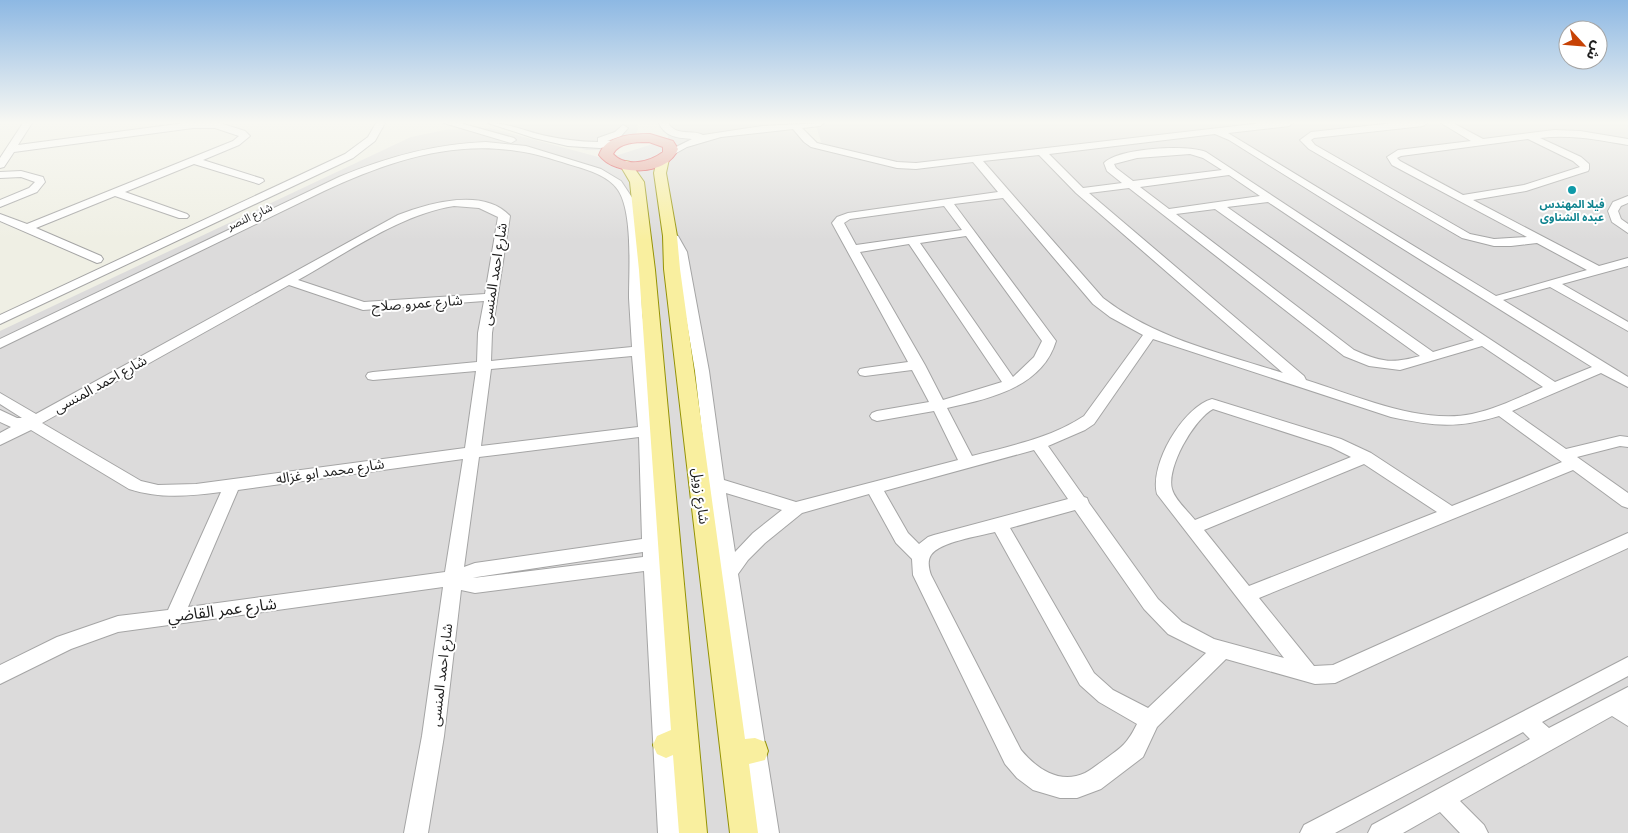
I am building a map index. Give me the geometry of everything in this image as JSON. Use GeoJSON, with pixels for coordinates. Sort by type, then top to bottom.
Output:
{"type":"FeatureCollection","features":[{"type":"Feature","properties":{"kind":"highway"},"geometry":{"type":"LineString","coordinates":[[614,162],[624,165],[643,165],[646,162]]}},
{"type":"Feature","properties":{"kind":"main road","name":"شارع زويل"},"geometry":{"type":"LineString","coordinates":[[661,162],[660,173],[671,241],[672,269],[694,373],[744,752],[744,833]]}},
{"type":"Feature","properties":{"kind":"main road"},"geometry":{"type":"LineString","coordinates":[[624,165],[637,182],[647,270],[656,469],[676,742],[693,833]]}},
{"type":"Feature","properties":{"kind":"main road"},"geometry":{"type":"LineString","coordinates":[[644,248],[658,251],[666,249],[671,241]]}},
{"type":"Feature","properties":{"kind":"main road"},"geometry":{"type":"LineString","coordinates":[[647,270],[658,266],[672,269]]}},
{"type":"Feature","properties":{"kind":"street"},"geometry":{"type":"LineString","coordinates":[[25,229],[188,162]]}},
{"type":"Feature","properties":{"kind":"street"},"geometry":{"type":"LineString","coordinates":[[199,162],[259,181]]}},
{"type":"Feature","properties":{"kind":"street","name":"شارع النصر"},"geometry":{"type":"LineString","coordinates":[[0,320],[336,162]]}},
{"type":"Feature","properties":{"kind":"street","name":"شارع النصر"},"geometry":{"type":"LineString","coordinates":[[0,337],[174,256],[363,162]]}},
{"type":"Feature","properties":{"kind":"street"},"geometry":{"type":"LineString","coordinates":[[0,344],[174,256],[383,162]]}},
{"type":"Feature","properties":{"kind":"street"},"geometry":{"type":"LineString","coordinates":[[568,162],[604,173],[623,189],[628,202],[634,235],[638,350],[645,431],[656,469],[651,544],[676,742],[670,833]]}},
{"type":"Feature","properties":{"kind":"street"},"geometry":{"type":"LineString","coordinates":[[607,162],[624,165]]}},
{"type":"Feature","properties":{"kind":"street"},"geometry":{"type":"LineString","coordinates":[[890,162],[907,166],[954,162]]}},
{"type":"Feature","properties":{"kind":"street"},"geometry":{"type":"LineString","coordinates":[[978,162],[1098,300],[1124,321],[1150,334],[1391,412],[1429,420],[1463,420],[1501,410],[1603,367]]}},
{"type":"Feature","properties":{"kind":"street"},"geometry":{"type":"LineString","coordinates":[[1052,162],[1080,191],[1306,384]]}},
{"type":"Feature","properties":{"kind":"street"},"geometry":{"type":"LineString","coordinates":[[1110,162],[1111,169],[1350,353],[1361,359],[1387,366],[1410,365],[1485,342]]}},
{"type":"Feature","properties":{"kind":"street"},"geometry":{"type":"LineString","coordinates":[[1216,162],[1553,387]]}},
{"type":"Feature","properties":{"kind":"street"},"geometry":{"type":"LineString","coordinates":[[1277,162],[1552,332],[1628,375]]}},
{"type":"Feature","properties":{"kind":"street"},"geometry":{"type":"LineString","coordinates":[[1338,162],[1466,236],[1509,245],[1539,239]]}},
{"type":"Feature","properties":{"kind":"street"},"geometry":{"type":"LineString","coordinates":[[1395,162],[1597,270]]}},
{"type":"Feature","properties":{"kind":"street"},"geometry":{"type":"LineString","coordinates":[[1462,198],[1526,188],[1584,169],[1581,162]]}},
{"type":"Feature","properties":{"kind":"street"},"geometry":{"type":"LineString","coordinates":[[1080,191],[1231,172]]}},
{"type":"Feature","properties":{"kind":"street"},"geometry":{"type":"LineString","coordinates":[[0,177],[20,178],[27,180],[30,184],[23,191],[0,203]]}},
{"type":"Feature","properties":{"kind":"street"},"geometry":{"type":"LineString","coordinates":[[114,192],[183,216]]}},
{"type":"Feature","properties":{"kind":"street"},"geometry":{"type":"LineString","coordinates":[[968,463],[918,365],[838,223],[844,217],[1006,194]]}},
{"type":"Feature","properties":{"kind":"street"},"geometry":{"type":"LineString","coordinates":[[1168,212],[1270,198]]}},
{"type":"Feature","properties":{"kind":"street"},"geometry":{"type":"LineString","coordinates":[[1628,199],[1617,204],[1613,211],[1616,220],[1628,230]]}},
{"type":"Feature","properties":{"kind":"street"},"geometry":{"type":"LineString","coordinates":[[877,416],[940,406],[1011,385],[1040,360],[1047,351],[1049,341],[947,202]]}},
{"type":"Feature","properties":{"kind":"street","name":"شارع احمد المنسى"},"geometry":{"type":"LineString","coordinates":[[0,440],[287,280],[416,211],[446,204],[471,204],[488,207],[504,216],[485,333],[484,366],[441,664],[433,736],[416,833]]}},
{"type":"Feature","properties":{"kind":"street"},"geometry":{"type":"LineString","coordinates":[[1218,206],[1432,358]]}},
{"type":"Feature","properties":{"kind":"street"},"geometry":{"type":"LineString","coordinates":[[1,221],[25,229],[70,252],[1,221]]}},
{"type":"Feature","properties":{"kind":"street"},"geometry":{"type":"LineString","coordinates":[[852,249],[969,232]]}},
{"type":"Feature","properties":{"kind":"street"},"geometry":{"type":"LineString","coordinates":[[671,241],[674,238],[681,252],[694,373],[716,484],[729,573],[744,752],[767,833]]}},
{"type":"Feature","properties":{"kind":"street"},"geometry":{"type":"LineString","coordinates":[[912,240],[1011,385]]}},
{"type":"Feature","properties":{"kind":"street"},"geometry":{"type":"LineString","coordinates":[[1501,297],[1628,262]]}},
{"type":"Feature","properties":{"kind":"street"},"geometry":{"type":"LineString","coordinates":[[1446,266],[1501,297],[1628,383]]}},
{"type":"Feature","properties":{"kind":"street","name":"شارع عمرو صلاح"},"geometry":{"type":"LineString","coordinates":[[287,280],[363,306],[491,297]]}},
{"type":"Feature","properties":{"kind":"street"},"geometry":{"type":"LineString","coordinates":[[1552,283],[1628,327]]}},
{"type":"Feature","properties":{"kind":"street"},"geometry":{"type":"LineString","coordinates":[[31,305],[30,308],[33,312],[49,313]]}},
{"type":"Feature","properties":{"kind":"street"},"geometry":{"type":"LineString","coordinates":[[0,330],[0,337]]}},
{"type":"Feature","properties":{"kind":"street"},"geometry":{"type":"LineString","coordinates":[[729,573],[758,538],[796,508],[1038,444],[1080,426],[1089,420],[1150,334]]}},
{"type":"Feature","properties":{"kind":"street"},"geometry":{"type":"LineString","coordinates":[[1248,366],[1258,343]]}},
{"type":"Feature","properties":{"kind":"street"},"geometry":{"type":"LineString","coordinates":[[372,376],[638,350]]}},
{"type":"Feature","properties":{"kind":"street"},"geometry":{"type":"LineString","coordinates":[[865,372],[918,365]]}},
{"type":"Feature","properties":{"kind":"street","name":"شارع محمد ابو غزاله"},"geometry":{"type":"LineString","coordinates":[[0,398],[32,418],[31,424]]}},
{"type":"Feature","properties":{"kind":"street"},"geometry":{"type":"LineString","coordinates":[[1308,673],[1165,494],[1162,478],[1188,423],[1208,405],[1217,405],[1313,434],[1365,457],[1452,514]]}},
{"type":"Feature","properties":{"kind":"street"},"geometry":{"type":"LineString","coordinates":[[1501,410],[1628,502]]}},
{"type":"Feature","properties":{"kind":"street","name":"شارع محمد ابو غزاله"},"geometry":{"type":"LineString","coordinates":[[0,415],[14,423],[31,424],[138,486],[151,490],[174,490],[232,484],[645,431]]}},
{"type":"Feature","properties":{"kind":"street"},"geometry":{"type":"LineString","coordinates":[[1247,596],[1452,514],[1571,459],[1620,441],[1628,442]]}},
{"type":"Feature","properties":{"kind":"street"},"geometry":{"type":"LineString","coordinates":[[1038,444],[1165,620],[1185,635],[1222,650],[1308,673],[1335,674],[1628,540]]}},
{"type":"Feature","properties":{"kind":"street"},"geometry":{"type":"LineString","coordinates":[[1192,528],[1365,457]]}},
{"type":"Feature","properties":{"kind":"street"},"geometry":{"type":"LineString","coordinates":[[175,615],[232,484]]}},
{"type":"Feature","properties":{"kind":"street"},"geometry":{"type":"LineString","coordinates":[[716,484],[796,508]]}},
{"type":"Feature","properties":{"kind":"street"},"geometry":{"type":"LineString","coordinates":[[874,488],[902,538],[920,556]]}},
{"type":"Feature","properties":{"kind":"street"},"geometry":{"type":"LineString","coordinates":[[1081,502],[934,542],[920,556],[919,566],[922,575],[1013,757],[1025,771],[1041,782],[1060,787],[1078,787],[1093,781],[1135,750],[1150,720],[1222,650]]}},
{"type":"Feature","properties":{"kind":"street"},"geometry":{"type":"LineString","coordinates":[[999,524],[1087,679],[1106,696],[1150,720]]}},
{"type":"Feature","properties":{"kind":"street","name":"شارع عمر القاضي"},"geometry":{"type":"LineString","coordinates":[[0,675],[64,643],[118,624],[376,590],[454,578],[475,570],[651,544]]}},
{"type":"Feature","properties":{"kind":"street","name":"شارع عمر القاضي"},"geometry":{"type":"LineString","coordinates":[[454,578],[467,585],[475,586],[654,563]]}},
{"type":"Feature","properties":{"kind":"street"},"geometry":{"type":"LineString","coordinates":[[1312,833],[1628,666]]}},
{"type":"Feature","properties":{"kind":"street"},"geometry":{"type":"LineString","coordinates":[[1380,833],[1547,740],[1625,702]]}},
{"type":"Feature","properties":{"kind":"street"},"geometry":{"type":"LineString","coordinates":[[1524,720],[1547,740]]}},
{"type":"Feature","properties":{"kind":"street"},"geometry":{"type":"LineString","coordinates":[[1442,799],[1476,833]]}},
{"type":"Feature","properties":{"kind":"shaded area"},"geometry":{"type":"Polygon","coordinates":[[[358,162],[1628,162],[1628,833],[0,833],[0,331],[358,162]]]}},
{"type":"Feature","properties":{"kind":"place","name":"فيلا المهندس عبده الشناوى"},"geometry":{"type":"Point","coordinates":[1572,190]}}]}
